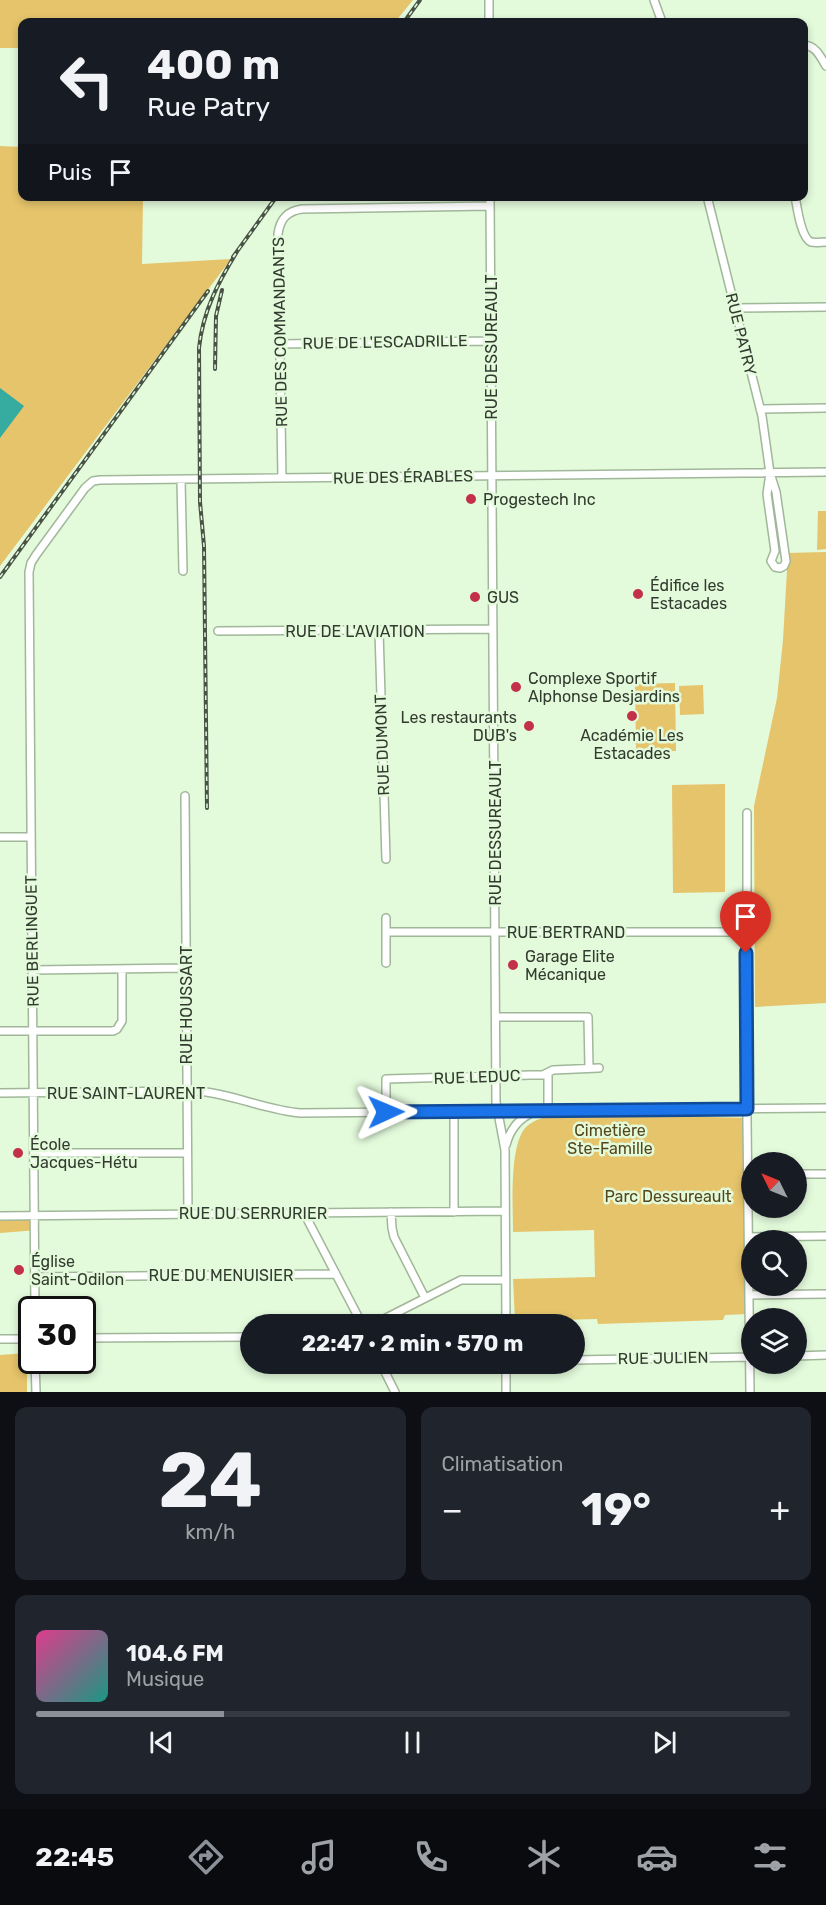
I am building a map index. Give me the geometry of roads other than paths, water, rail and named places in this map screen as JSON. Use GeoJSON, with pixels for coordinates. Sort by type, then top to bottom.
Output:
{"type":"FeatureCollection","features":[{"type":"Feature","properties":{"kind":"street"},"geometry":{"type":"LineString","coordinates":[[489,0],[489,18]]}},
{"type":"Feature","properties":{"kind":"street"},"geometry":{"type":"LineString","coordinates":[[654,0],[661,18]]}},
{"type":"Feature","properties":{"kind":"street"},"geometry":{"type":"LineString","coordinates":[[808,45],[816,50],[826,66]]}},
{"type":"Feature","properties":{"kind":"street","name":"RUE DESSUREAULT"},"geometry":{"type":"LineString","coordinates":[[490,201],[496,1077],[497,1111],[505,1150],[506,1314]]}},
{"type":"Feature","properties":{"kind":"street","name":"RUE PATRY"},"geometry":{"type":"LineString","coordinates":[[708,201],[760,409],[786,561],[780,568],[775,567],[771,561],[775,551],[767,494],[770,472]]}},
{"type":"Feature","properties":{"kind":"street"},"geometry":{"type":"LineString","coordinates":[[796,201],[806,238],[813,242],[826,242]]}},
{"type":"Feature","properties":{"kind":"street","name":"RUE DES COMMANDANTS"},"geometry":{"type":"LineString","coordinates":[[282,478],[278,234],[280,223],[288,213],[302,209],[490,206]]}},
{"type":"Feature","properties":{"kind":"street"},"geometry":{"type":"LineString","coordinates":[[734,308],[826,307]]}},
{"type":"Feature","properties":{"kind":"street","name":"RUE DE L'ESCADRILLE"},"geometry":{"type":"LineString","coordinates":[[279,344],[491,341]]}},
{"type":"Feature","properties":{"kind":"street"},"geometry":{"type":"LineString","coordinates":[[760,409],[826,408]]}},
{"type":"Feature","properties":{"kind":"street","name":"RUE DES ÉRABLES"},"geometry":{"type":"LineString","coordinates":[[29,572],[31,563],[40,549],[85,488],[100,480],[826,472]]}},
{"type":"Feature","properties":{"kind":"street"},"geometry":{"type":"LineString","coordinates":[[181,480],[183,571]]}},
{"type":"Feature","properties":{"kind":"street","name":"RUE BERLINGUET"},"geometry":{"type":"LineString","coordinates":[[29,572],[35,1296]]}},
{"type":"Feature","properties":{"kind":"street","name":"RUE DE L'AVIATION"},"geometry":{"type":"LineString","coordinates":[[218,631],[493,629]]}},
{"type":"Feature","properties":{"kind":"street","name":"RUE DUMONT"},"geometry":{"type":"LineString","coordinates":[[379,631],[386,859]]}},
{"type":"Feature","properties":{"kind":"street","name":"RUE HOUSSART"},"geometry":{"type":"LineString","coordinates":[[184,796],[188,1214]]}},
{"type":"Feature","properties":{"kind":"street"},"geometry":{"type":"LineString","coordinates":[[747,813],[749,1152]]}},
{"type":"Feature","properties":{"kind":"street"},"geometry":{"type":"LineString","coordinates":[[0,837],[31,837]]}},
{"type":"Feature","properties":{"kind":"street"},"geometry":{"type":"LineString","coordinates":[[386,918],[386,963]]}},
{"type":"Feature","properties":{"kind":"street","name":"RUE BERTRAND"},"geometry":{"type":"LineString","coordinates":[[386,932],[746,932]]}},
{"type":"Feature","properties":{"kind":"street"},"geometry":{"type":"LineString","coordinates":[[33,970],[186,968]]}},
{"type":"Feature","properties":{"kind":"street"},"geometry":{"type":"LineString","coordinates":[[0,1031],[113,1031],[117,1029],[122,1021],[122,969]]}},
{"type":"Feature","properties":{"kind":"street"},"geometry":{"type":"LineString","coordinates":[[496,1017],[588,1017],[589,1068]]}},
{"type":"Feature","properties":{"kind":"street","name":"RUE LEDUC"},"geometry":{"type":"LineString","coordinates":[[386,1112],[386,1079],[543,1075],[554,1070],[599,1068]]}},
{"type":"Feature","properties":{"kind":"street"},"geometry":{"type":"LineString","coordinates":[[505,1150],[515,1125],[526,1116],[545,1110],[548,1072]]}},
{"type":"Feature","properties":{"kind":"street","name":"RUE SAINT-LAURENT"},"geometry":{"type":"LineString","coordinates":[[0,1093],[187,1091],[214,1093],[291,1112],[826,1108]]}},
{"type":"Feature","properties":{"kind":"street"},"geometry":{"type":"LineString","coordinates":[[454,1112],[454,1212]]}},
{"type":"Feature","properties":{"kind":"street"},"geometry":{"type":"LineString","coordinates":[[34,1153],[187,1153]]}},
{"type":"Feature","properties":{"kind":"street"},"geometry":{"type":"LineString","coordinates":[[807,1174],[826,1174]]}},
{"type":"Feature","properties":{"kind":"street"},"geometry":{"type":"LineString","coordinates":[[391,1212],[394,1238],[425,1298]]}},
{"type":"Feature","properties":{"kind":"street","name":"RUE DU SERRURIER"},"geometry":{"type":"LineString","coordinates":[[0,1216],[505,1212]]}},
{"type":"Feature","properties":{"kind":"street"},"geometry":{"type":"LineString","coordinates":[[304,1213],[357,1314]]}},
{"type":"Feature","properties":{"kind":"street"},"geometry":{"type":"LineString","coordinates":[[807,1236],[826,1236]]}},
{"type":"Feature","properties":{"kind":"street","name":"RUE DU MENUISIER"},"geometry":{"type":"LineString","coordinates":[[35,1277],[336,1274]]}},
{"type":"Feature","properties":{"kind":"street"},"geometry":{"type":"LineString","coordinates":[[394,1314],[461,1280],[506,1280]]}},
{"type":"Feature","properties":{"kind":"street"},"geometry":{"type":"LineString","coordinates":[[807,1294],[826,1294]]}},
{"type":"Feature","properties":{"kind":"street"},"geometry":{"type":"LineString","coordinates":[[96,1338],[240,1337]]}},
{"type":"Feature","properties":{"kind":"street"},"geometry":{"type":"LineString","coordinates":[[0,1339],[18,1339]]}},
{"type":"Feature","properties":{"kind":"street"},"geometry":{"type":"LineString","coordinates":[[807,1356],[826,1355]]}},
{"type":"Feature","properties":{"kind":"street","name":"RUE JULIEN"},"geometry":{"type":"LineString","coordinates":[[585,1360],[741,1357]]}},
{"type":"Feature","properties":{"kind":"street"},"geometry":{"type":"LineString","coordinates":[[35,1374],[36,1392]]}},
{"type":"Feature","properties":{"kind":"street"},"geometry":{"type":"LineString","coordinates":[[386,1374],[396,1392]]}},
{"type":"Feature","properties":{"kind":"street"},"geometry":{"type":"LineString","coordinates":[[506,1374],[506,1392]]}},
{"type":"Feature","properties":{"kind":"street"},"geometry":{"type":"LineString","coordinates":[[750,1374],[750,1392]]}},
{"type":"Feature","properties":{"kind":"water"},"geometry":{"type":"Polygon","coordinates":[[[0,388],[24,406],[0,438],[0,388]]]}},
{"type":"Feature","properties":{"kind":"railway"},"geometry":{"type":"LineString","coordinates":[[407,18],[420,0]]}},
{"type":"Feature","properties":{"kind":"railway"},"geometry":{"type":"LineString","coordinates":[[233,257],[273,201]]}},
{"type":"Feature","properties":{"kind":"railway"},"geometry":{"type":"LineString","coordinates":[[207,808],[199,348],[208,308],[224,273],[238,250]]}},
{"type":"Feature","properties":{"kind":"railway"},"geometry":{"type":"LineString","coordinates":[[215,369],[216,316],[222,290]]}},
{"type":"Feature","properties":{"kind":"railway"},"geometry":{"type":"LineString","coordinates":[[0,577],[208,291]]}},
{"type":"Feature","properties":{"kind":"place","name":"Progestech Inc"},"geometry":{"type":"Point","coordinates":[471,499]}},
{"type":"Feature","properties":{"kind":"place","name":"Édifice les Estacades"},"geometry":{"type":"Point","coordinates":[638,594]}},
{"type":"Feature","properties":{"kind":"place","name":"GUS"},"geometry":{"type":"Point","coordinates":[475,597]}},
{"type":"Feature","properties":{"kind":"place","name":"Complexe Sportif Alphonse Desjardins"},"geometry":{"type":"Point","coordinates":[516,687]}},
{"type":"Feature","properties":{"kind":"place","name":"Académie Les Estacades"},"geometry":{"type":"Point","coordinates":[632,716]}},
{"type":"Feature","properties":{"kind":"place","name":"Les restaurants DUB's"},"geometry":{"type":"Point","coordinates":[529,726]}},
{"type":"Feature","properties":{"kind":"place","name":"Garage Elite Mécanique"},"geometry":{"type":"Point","coordinates":[513,965]}},
{"type":"Feature","properties":{"kind":"place","name":"École Jacques-Hétu"},"geometry":{"type":"Point","coordinates":[18,1153]}},
{"type":"Feature","properties":{"kind":"place","name":"Église Saint-Odilon"},"geometry":{"type":"Point","coordinates":[19,1270]}},
{"type":"Feature","properties":{"kind":"park label","name":"Cimetière Ste-Famille"},"geometry":{"type":"Point","coordinates":[610,1139]}},
{"type":"Feature","properties":{"kind":"park label","name":"Parc Dessureault"},"geometry":{"type":"Point","coordinates":[668,1196]}}]}
